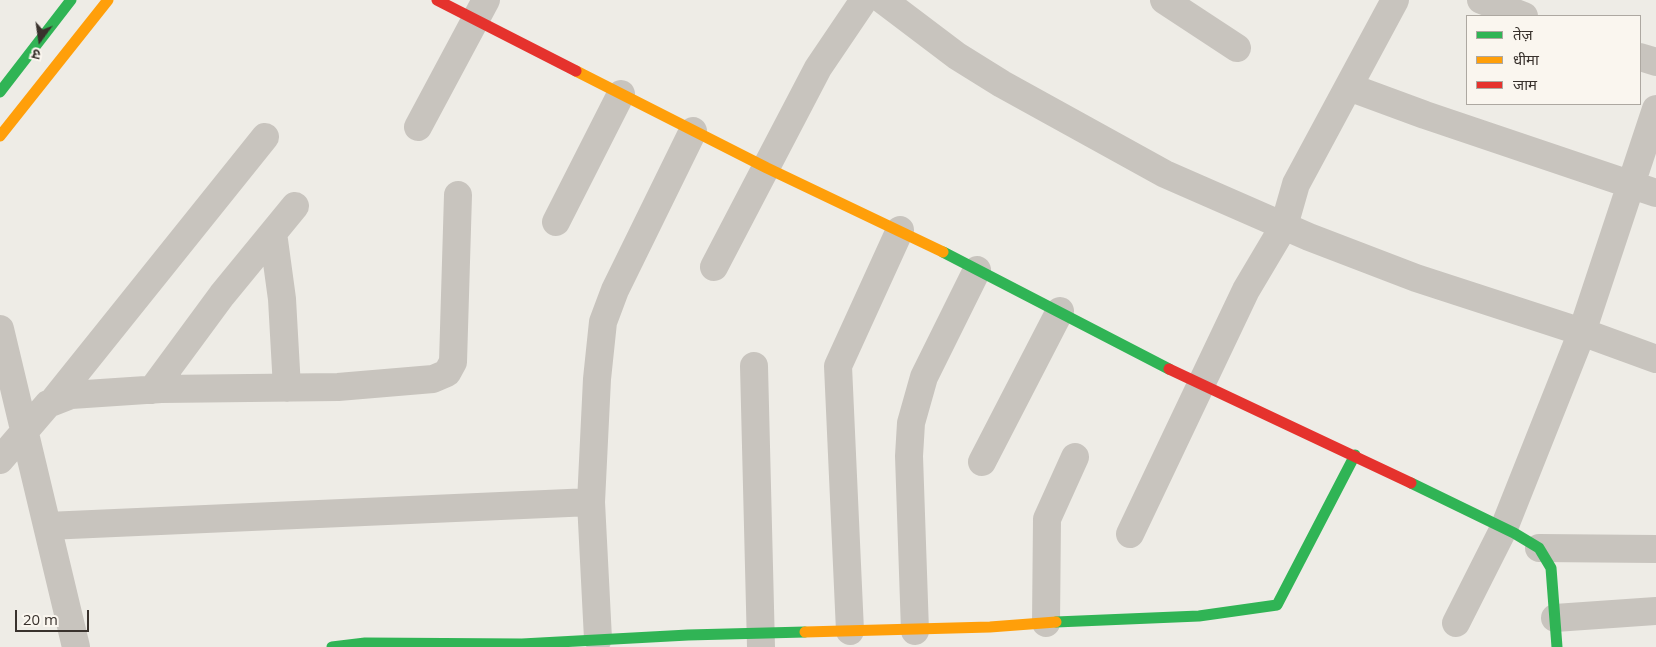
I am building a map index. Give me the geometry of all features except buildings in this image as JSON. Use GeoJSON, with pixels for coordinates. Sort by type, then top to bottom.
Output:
{"type":"FeatureCollection","features":[{"type":"Feature","properties":{"kind":"street"},"geometry":{"type":"LineString","coordinates":[[3,81],[71,0]]}},
{"type":"Feature","properties":{"kind":"street"},"geometry":{"type":"LineString","coordinates":[[0,136],[108,0]]}},
{"type":"Feature","properties":{"kind":"street"},"geometry":{"type":"LineString","coordinates":[[437,0],[481,10],[621,94],[693,131],[900,230],[1200,385],[1355,455],[1504,528],[1539,548],[1656,549]]}},
{"type":"Feature","properties":{"kind":"street"},"geometry":{"type":"LineString","coordinates":[[883,0],[957,56],[1002,84],[1165,174],[1310,237],[1459,293],[1582,332],[1656,359]]}},
{"type":"Feature","properties":{"kind":"street"},"geometry":{"type":"LineString","coordinates":[[1164,0],[1237,48]]}},
{"type":"Feature","properties":{"kind":"street"},"geometry":{"type":"LineString","coordinates":[[1130,534],[1246,290],[1284,226],[1296,184],[1318,139],[1349,87],[1395,0]]}},
{"type":"Feature","properties":{"kind":"street"},"geometry":{"type":"LineString","coordinates":[[1482,0],[1521,15]]}},
{"type":"Feature","properties":{"kind":"street"},"geometry":{"type":"LineString","coordinates":[[714,267],[818,68],[855,3]]}},
{"type":"Feature","properties":{"kind":"street"},"geometry":{"type":"LineString","coordinates":[[418,126],[481,10]]}},
{"type":"Feature","properties":{"kind":"street"},"geometry":{"type":"LineString","coordinates":[[1641,57],[1656,62]]}},
{"type":"Feature","properties":{"kind":"street"},"geometry":{"type":"LineString","coordinates":[[1349,87],[1434,119],[1644,188]]}},
{"type":"Feature","properties":{"kind":"street"},"geometry":{"type":"LineString","coordinates":[[556,222],[621,94]]}},
{"type":"Feature","properties":{"kind":"street"},"geometry":{"type":"LineString","coordinates":[[1456,622],[1504,528],[1582,332],[1644,188],[1656,109]]}},
{"type":"Feature","properties":{"kind":"street"},"geometry":{"type":"LineString","coordinates":[[598,640],[590,502],[597,379],[603,322],[615,290],[693,131]]}},
{"type":"Feature","properties":{"kind":"street"},"geometry":{"type":"LineString","coordinates":[[0,460],[54,400],[265,137]]}},
{"type":"Feature","properties":{"kind":"street"},"geometry":{"type":"LineString","coordinates":[[54,400],[71,395],[89,393],[152,390],[338,388],[432,379],[447,373],[453,362],[458,195]]}},
{"type":"Feature","properties":{"kind":"street"},"geometry":{"type":"LineString","coordinates":[[152,390],[222,295],[294,206]]}},
{"type":"Feature","properties":{"kind":"street"},"geometry":{"type":"LineString","coordinates":[[850,631],[838,366],[900,230]]}},
{"type":"Feature","properties":{"kind":"street"},"geometry":{"type":"LineString","coordinates":[[272,233],[282,299],[287,388]]}},
{"type":"Feature","properties":{"kind":"street"},"geometry":{"type":"LineString","coordinates":[[915,630],[909,456],[911,423],[924,377],[977,270]]}},
{"type":"Feature","properties":{"kind":"street"},"geometry":{"type":"LineString","coordinates":[[982,462],[1060,311]]}},
{"type":"Feature","properties":{"kind":"street"},"geometry":{"type":"LineString","coordinates":[[0,329],[76,647]]}},
{"type":"Feature","properties":{"kind":"street"},"geometry":{"type":"LineString","coordinates":[[754,366],[761,640]]}},
{"type":"Feature","properties":{"kind":"street"},"geometry":{"type":"LineString","coordinates":[[332,647],[365,643],[522,644],[598,640],[761,640],[850,631],[915,630],[1199,616],[1277,605],[1355,455]]}},
{"type":"Feature","properties":{"kind":"street"},"geometry":{"type":"LineString","coordinates":[[1046,623],[1047,519],[1075,457]]}},
{"type":"Feature","properties":{"kind":"street"},"geometry":{"type":"LineString","coordinates":[[47,526],[590,502]]}},
{"type":"Feature","properties":{"kind":"street"},"geometry":{"type":"LineString","coordinates":[[1539,548],[1551,568],[1557,647]]}},
{"type":"Feature","properties":{"kind":"street"},"geometry":{"type":"LineString","coordinates":[[1555,618],[1656,611]]}},
{"type":"Feature","properties":{"kind":"traffic: fast"},"geometry":{"type":"LineString","coordinates":[[0,92],[71,0]]}},
{"type":"Feature","properties":{"kind":"traffic: fast"},"geometry":{"type":"LineString","coordinates":[[943,252],[1169,369]]}},
{"type":"Feature","properties":{"kind":"traffic: fast"},"geometry":{"type":"LineString","coordinates":[[1056,622],[1199,616],[1277,605],[1355,455]]}},
{"type":"Feature","properties":{"kind":"traffic: fast"},"geometry":{"type":"LineString","coordinates":[[1411,483],[1514,533],[1539,548],[1551,568],[1557,647]]}},
{"type":"Feature","properties":{"kind":"traffic: fast"},"geometry":{"type":"LineString","coordinates":[[332,647],[365,643],[522,644],[688,635],[805,632]]}},
{"type":"Feature","properties":{"kind":"traffic: slow"},"geometry":{"type":"LineString","coordinates":[[0,136],[108,0]]}},
{"type":"Feature","properties":{"kind":"traffic: slow"},"geometry":{"type":"LineString","coordinates":[[576,71],[767,168],[943,252]]}},
{"type":"Feature","properties":{"kind":"traffic: slow"},"geometry":{"type":"LineString","coordinates":[[805,632],[990,627],[1056,622]]}},
{"type":"Feature","properties":{"kind":"traffic: jam"},"geometry":{"type":"LineString","coordinates":[[437,0],[576,71]]}},
{"type":"Feature","properties":{"kind":"traffic: jam"},"geometry":{"type":"LineString","coordinates":[[1169,369],[1411,483]]}}]}
